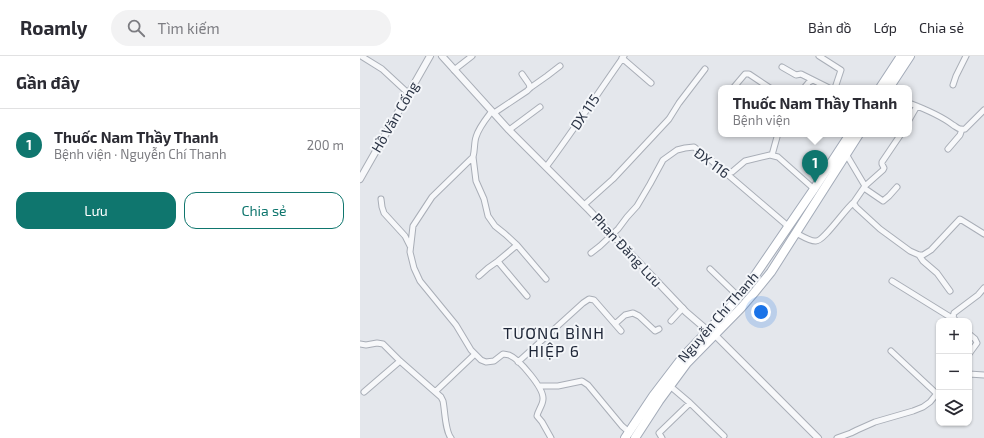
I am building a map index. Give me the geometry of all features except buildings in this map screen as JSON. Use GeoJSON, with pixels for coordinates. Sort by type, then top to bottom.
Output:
{"type":"FeatureCollection","features":[{"type":"Feature","properties":{"kind":"main road"},"geometry":{"type":"LineString","coordinates":[[882,85],[901,56]]}},
{"type":"Feature","properties":{"kind":"main road"},"geometry":{"type":"LineString","coordinates":[[891,85],[910,56]]}},
{"type":"Feature","properties":{"kind":"main road","name":"Nguyễn Chí Thanh"},"geometry":{"type":"LineString","coordinates":[[631,436],[687,363],[754,293],[771,272],[796,233],[843,152],[849,137]]}},
{"type":"Feature","properties":{"kind":"main road","name":"Nguyễn Chí Thanh"},"geometry":{"type":"LineString","coordinates":[[631,436],[653,396],[682,358],[739,297],[814,189],[856,137]]}},
{"type":"Feature","properties":{"kind":"street"},"geometry":{"type":"LineString","coordinates":[[361,56],[382,69],[408,94]]}},
{"type":"Feature","properties":{"kind":"street","name":"Hồ Văn Cống"},"geometry":{"type":"LineString","coordinates":[[360,179],[430,56]]}},
{"type":"Feature","properties":{"kind":"street","name":"Phan Đăng Lưu"},"geometry":{"type":"LineString","coordinates":[[442,56],[509,130],[613,234],[683,308],[707,330],[715,335],[818,438]]}},
{"type":"Feature","properties":{"kind":"street"},"geometry":{"type":"LineString","coordinates":[[454,70],[472,56]]}},
{"type":"Feature","properties":{"kind":"street"},"geometry":{"type":"LineString","coordinates":[[819,56],[842,71],[836,85]]}},
{"type":"Feature","properties":{"kind":"street"},"geometry":{"type":"LineString","coordinates":[[953,85],[966,56]]}},
{"type":"Feature","properties":{"kind":"street"},"geometry":{"type":"LineString","coordinates":[[623,57],[651,83]]}},
{"type":"Feature","properties":{"kind":"street","name":"DX 115"},"geometry":{"type":"LineString","coordinates":[[546,167],[623,57]]}},
{"type":"Feature","properties":{"kind":"street"},"geometry":{"type":"LineString","coordinates":[[546,279],[517,245],[495,226],[488,216],[484,199],[476,181],[473,157],[475,138],[480,127],[493,112],[560,66]]}},
{"type":"Feature","properties":{"kind":"street"},"geometry":{"type":"LineString","coordinates":[[782,67],[796,75],[801,74],[823,85]]}},
{"type":"Feature","properties":{"kind":"street"},"geometry":{"type":"LineString","coordinates":[[584,205],[613,179],[669,119],[679,103],[705,69]]}},
{"type":"Feature","properties":{"kind":"street"},"geometry":{"type":"LineString","coordinates":[[522,74],[530,88]]}},
{"type":"Feature","properties":{"kind":"street"},"geometry":{"type":"LineString","coordinates":[[736,85],[745,74],[749,74],[766,85]]}},
{"type":"Feature","properties":{"kind":"street"},"geometry":{"type":"LineString","coordinates":[[806,85],[813,80]]}},
{"type":"Feature","properties":{"kind":"street"},"geometry":{"type":"LineString","coordinates":[[912,104],[939,115],[958,129],[965,129],[983,112]]}},
{"type":"Feature","properties":{"kind":"street"},"geometry":{"type":"LineString","coordinates":[[912,115],[917,106]]}},
{"type":"Feature","properties":{"kind":"street"},"geometry":{"type":"LineString","coordinates":[[509,130],[540,107]]}},
{"type":"Feature","properties":{"kind":"street"},"geometry":{"type":"LineString","coordinates":[[948,149],[960,135],[962,129]]}},
{"type":"Feature","properties":{"kind":"street"},"geometry":{"type":"LineString","coordinates":[[772,155],[777,137]]}},
{"type":"Feature","properties":{"kind":"street"},"geometry":{"type":"LineString","coordinates":[[796,233],[812,241],[816,242],[820,240],[854,202],[865,187],[883,170],[884,168],[882,162],[899,137]]}},
{"type":"Feature","properties":{"kind":"street","name":"ĐX 116"},"geometry":{"type":"LineString","coordinates":[[591,253],[613,234],[637,206],[663,160],[677,150],[685,148],[694,147],[706,156],[789,226]]}},
{"type":"Feature","properties":{"kind":"street"},"geometry":{"type":"LineString","coordinates":[[843,152],[865,187],[883,200],[897,187]]}},
{"type":"Feature","properties":{"kind":"street"},"geometry":{"type":"LineString","coordinates":[[727,174],[732,172],[745,161],[772,155],[778,157],[814,189]]}},
{"type":"Feature","properties":{"kind":"street"},"geometry":{"type":"LineString","coordinates":[[473,157],[432,197],[413,226],[410,252],[414,268],[420,281],[456,325],[471,350],[481,360],[486,362],[494,361],[503,354],[510,355],[531,376],[539,386],[544,398],[538,412],[538,416],[551,438]]}},
{"type":"Feature","properties":{"kind":"street"},"geometry":{"type":"LineString","coordinates":[[381,199],[384,213],[405,236],[411,246]]}},
{"type":"Feature","properties":{"kind":"street"},"geometry":{"type":"LineString","coordinates":[[854,202],[860,212],[880,229],[910,251],[919,255],[923,261],[937,273],[950,291]]}},
{"type":"Feature","properties":{"kind":"street"},"geometry":{"type":"LineString","coordinates":[[919,255],[923,255],[931,250],[960,219],[984,234]]}},
{"type":"Feature","properties":{"kind":"street"},"geometry":{"type":"LineString","coordinates":[[479,276],[517,245]]}},
{"type":"Feature","properties":{"kind":"street"},"geometry":{"type":"LineString","coordinates":[[498,260],[527,296]]}},
{"type":"Feature","properties":{"kind":"street"},"geometry":{"type":"LineString","coordinates":[[710,269],[739,297]]}},
{"type":"Feature","properties":{"kind":"street"},"geometry":{"type":"LineString","coordinates":[[892,281],[950,318]]}},
{"type":"Feature","properties":{"kind":"street"},"geometry":{"type":"LineString","coordinates":[[954,318],[954,313],[978,295],[984,288]]}},
{"type":"Feature","properties":{"kind":"street"},"geometry":{"type":"LineString","coordinates":[[518,362],[583,303],[590,299],[594,300],[621,331]]}},
{"type":"Feature","properties":{"kind":"street"},"geometry":{"type":"LineString","coordinates":[[671,321],[683,308]]}},
{"type":"Feature","properties":{"kind":"street"},"geometry":{"type":"LineString","coordinates":[[615,324],[625,315],[633,313],[639,316],[655,331],[659,329]]}},
{"type":"Feature","properties":{"kind":"street"},"geometry":{"type":"LineString","coordinates":[[972,336],[977,343],[972,350]]}},
{"type":"Feature","properties":{"kind":"street"},"geometry":{"type":"LineString","coordinates":[[360,344],[383,344],[400,361],[436,391],[443,401],[446,430],[451,438]]}},
{"type":"Feature","properties":{"kind":"street"},"geometry":{"type":"LineString","coordinates":[[891,351],[936,391]]}},
{"type":"Feature","properties":{"kind":"street"},"geometry":{"type":"LineString","coordinates":[[436,391],[475,354]]}},
{"type":"Feature","properties":{"kind":"street"},"geometry":{"type":"LineString","coordinates":[[364,392],[400,361]]}},
{"type":"Feature","properties":{"kind":"street"},"geometry":{"type":"LineString","coordinates":[[972,374],[984,375]]}},
{"type":"Feature","properties":{"kind":"street"},"geometry":{"type":"LineString","coordinates":[[539,386],[558,386],[582,381],[588,385],[631,436]]}},
{"type":"Feature","properties":{"kind":"street"},"geometry":{"type":"LineString","coordinates":[[670,386],[690,402],[724,436]]}},
{"type":"Feature","properties":{"kind":"street"},"geometry":{"type":"LineString","coordinates":[[837,438],[875,422],[923,407],[936,395]]}},
{"type":"Feature","properties":{"kind":"street"},"geometry":{"type":"LineString","coordinates":[[662,438],[659,433],[690,402]]}},
{"type":"Feature","properties":{"kind":"place","name":"Thuốc Nam Thầy Thanh"},"geometry":{"type":"Point","coordinates":[815,183]}},
{"type":"Feature","properties":{"kind":"district","name":"TƯƠNG BÌNH HIỆP 6"},"geometry":{"type":"Point","coordinates":[554,342]}}]}
